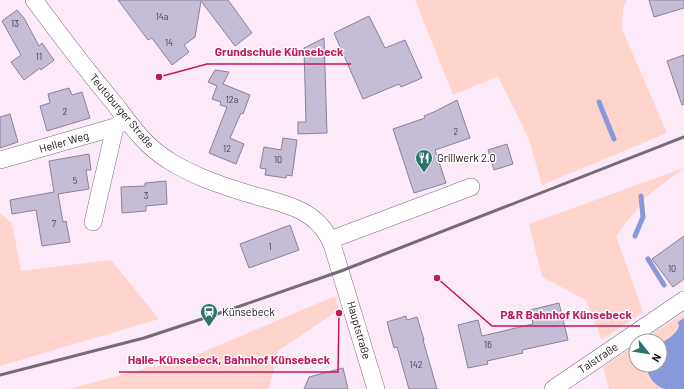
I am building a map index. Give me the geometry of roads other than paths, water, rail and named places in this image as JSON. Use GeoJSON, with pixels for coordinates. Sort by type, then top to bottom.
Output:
{"type":"FeatureCollection","features":[{"type":"Feature","properties":{"kind":"street","name":"Teutoburger Straße"},"geometry":{"type":"LineString","coordinates":[[34,0],[92,77],[121,123],[166,159],[184,170],[207,180],[296,207],[311,216],[321,226],[330,240],[341,270]]}},
{"type":"Feature","properties":{"kind":"street","name":"Heller Weg"},"geometry":{"type":"LineString","coordinates":[[0,160],[121,123]]}},
{"type":"Feature","properties":{"kind":"street"},"geometry":{"type":"LineString","coordinates":[[93,222],[121,123]]}},
{"type":"Feature","properties":{"kind":"street"},"geometry":{"type":"LineString","coordinates":[[330,240],[471,187]]}},
{"type":"Feature","properties":{"kind":"street","name":"Hauptstraße"},"geometry":{"type":"LineString","coordinates":[[341,270],[376,389]]}},
{"type":"Feature","properties":{"kind":"street","name":"Talstraße"},"geometry":{"type":"LineString","coordinates":[[552,389],[684,300]]}},
{"type":"Feature","properties":{"kind":"water"},"geometry":{"type":"Polygon","coordinates":[[[684,318],[684,389],[665,389],[654,383],[648,373],[668,373],[668,338],[678,329],[678,322],[684,318]]]}},
{"type":"Feature","properties":{"kind":"waterway"},"geometry":{"type":"LineString","coordinates":[[599,102],[614,139]]}},
{"type":"Feature","properties":{"kind":"waterway"},"geometry":{"type":"LineString","coordinates":[[635,236],[643,217],[641,196]]}},
{"type":"Feature","properties":{"kind":"waterway"},"geometry":{"type":"LineString","coordinates":[[648,259],[664,285]]}},
{"type":"Feature","properties":{"kind":"railway"},"geometry":{"type":"LineString","coordinates":[[0,375],[144,338],[341,271],[684,137]]}},
{"type":"Feature","properties":{"kind":"place","name":"Grundschule Künsebeck"},"geometry":{"type":"Point","coordinates":[159,77]}},
{"type":"Feature","properties":{"kind":"place","name":"Grillwerk 2.0"},"geometry":{"type":"Point","coordinates":[424,173]}},
{"type":"Feature","properties":{"kind":"place","name":"P&R Bahnhof Künsebeck"},"geometry":{"type":"Point","coordinates":[437,278]}},
{"type":"Feature","properties":{"kind":"place","name":"Halle-Künsebeck, Bahnhof Künsebeck"},"geometry":{"type":"Point","coordinates":[339,313]}},
{"type":"Feature","properties":{"kind":"place","name":"Künsebeck"},"geometry":{"type":"Point","coordinates":[209,327]}}]}
